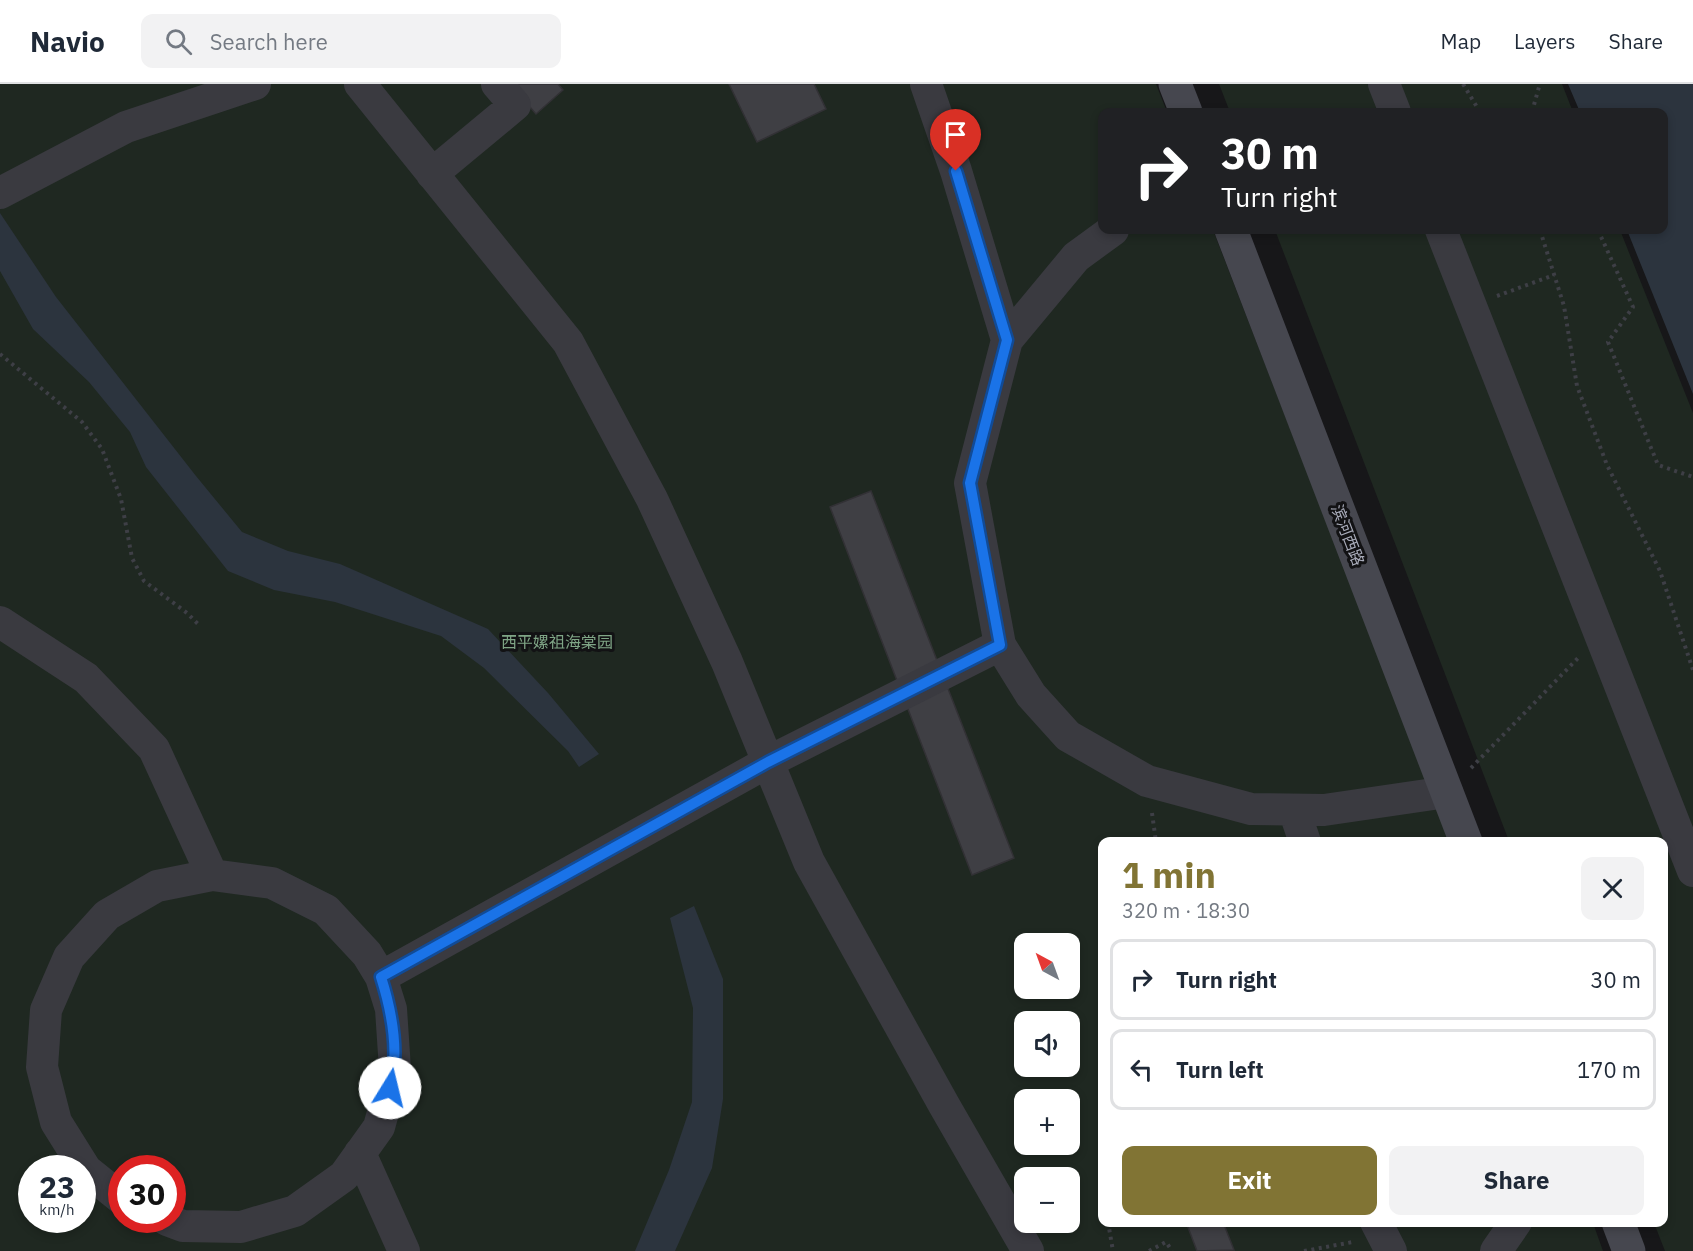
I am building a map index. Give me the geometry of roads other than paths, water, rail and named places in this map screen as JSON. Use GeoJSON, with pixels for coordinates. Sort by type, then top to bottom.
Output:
{"type":"FeatureCollection","features":[{"type":"Feature","properties":{"kind":"street"},"geometry":{"type":"LineString","coordinates":[[0,193],[126,127],[255,84]]}},
{"type":"Feature","properties":{"kind":"street"},"geometry":{"type":"LineString","coordinates":[[360,84],[568,342],[652,499],[727,662],[809,862],[944,1105],[1029,1251]]}},
{"type":"Feature","properties":{"kind":"street"},"geometry":{"type":"LineString","coordinates":[[432,174],[515,105],[497,84]]}},
{"type":"Feature","properties":{"kind":"street"},"geometry":{"type":"LineString","coordinates":[[926,84],[956,171],[1007,340]]}},
{"type":"Feature","properties":{"kind":"street"},"geometry":{"type":"LineString","coordinates":[[1175,84],[1184,108]]}},
{"type":"Feature","properties":{"kind":"street"},"geometry":{"type":"LineString","coordinates":[[1384,84],[1393,108]]}},
{"type":"Feature","properties":{"kind":"street"},"geometry":{"type":"LineString","coordinates":[[1108,234],[1076,257],[1007,340],[970,483],[1000,645],[1031,695],[1068,736],[1147,781],[1251,809],[1324,810],[1447,792]]}},
{"type":"Feature","properties":{"kind":"street","name":"滨河西路"},"geometry":{"type":"LineString","coordinates":[[1233,234],[1464,837]]}},
{"type":"Feature","properties":{"kind":"street"},"geometry":{"type":"LineString","coordinates":[[1443,234],[1693,872]]}},
{"type":"Feature","properties":{"kind":"street"},"geometry":{"type":"LineString","coordinates":[[0,622],[86,678],[154,749],[212,875]]}},
{"type":"Feature","properties":{"kind":"street"},"geometry":{"type":"LineString","coordinates":[[381,977],[768,762],[1000,645]]}},
{"type":"Feature","properties":{"kind":"street"},"geometry":{"type":"LineString","coordinates":[[1294,810],[1303,837]]}},
{"type":"Feature","properties":{"kind":"street"},"geometry":{"type":"LineString","coordinates":[[108,1188],[86,1170],[56,1122],[42,1067],[46,1010],[69,957],[107,915],[157,886],[212,875],[272,883],[326,910],[367,954],[381,977],[391,1009],[395,1069],[379,1127],[344,1176],[295,1211],[241,1227],[186,1226]]}},
{"type":"Feature","properties":{"kind":"street"},"geometry":{"type":"LineString","coordinates":[[360,1153],[404,1251]]}},
{"type":"Feature","properties":{"kind":"street"},"geometry":{"type":"LineString","coordinates":[[1496,1251],[1513,1227]]}},
{"type":"Feature","properties":{"kind":"street"},"geometry":{"type":"LineString","coordinates":[[1620,1227],[1629,1251]]}},
{"type":"Feature","properties":{"kind":"park label","name":"西平嫘祖海棠园"},"geometry":{"type":"Point","coordinates":[557,642]}}]}
